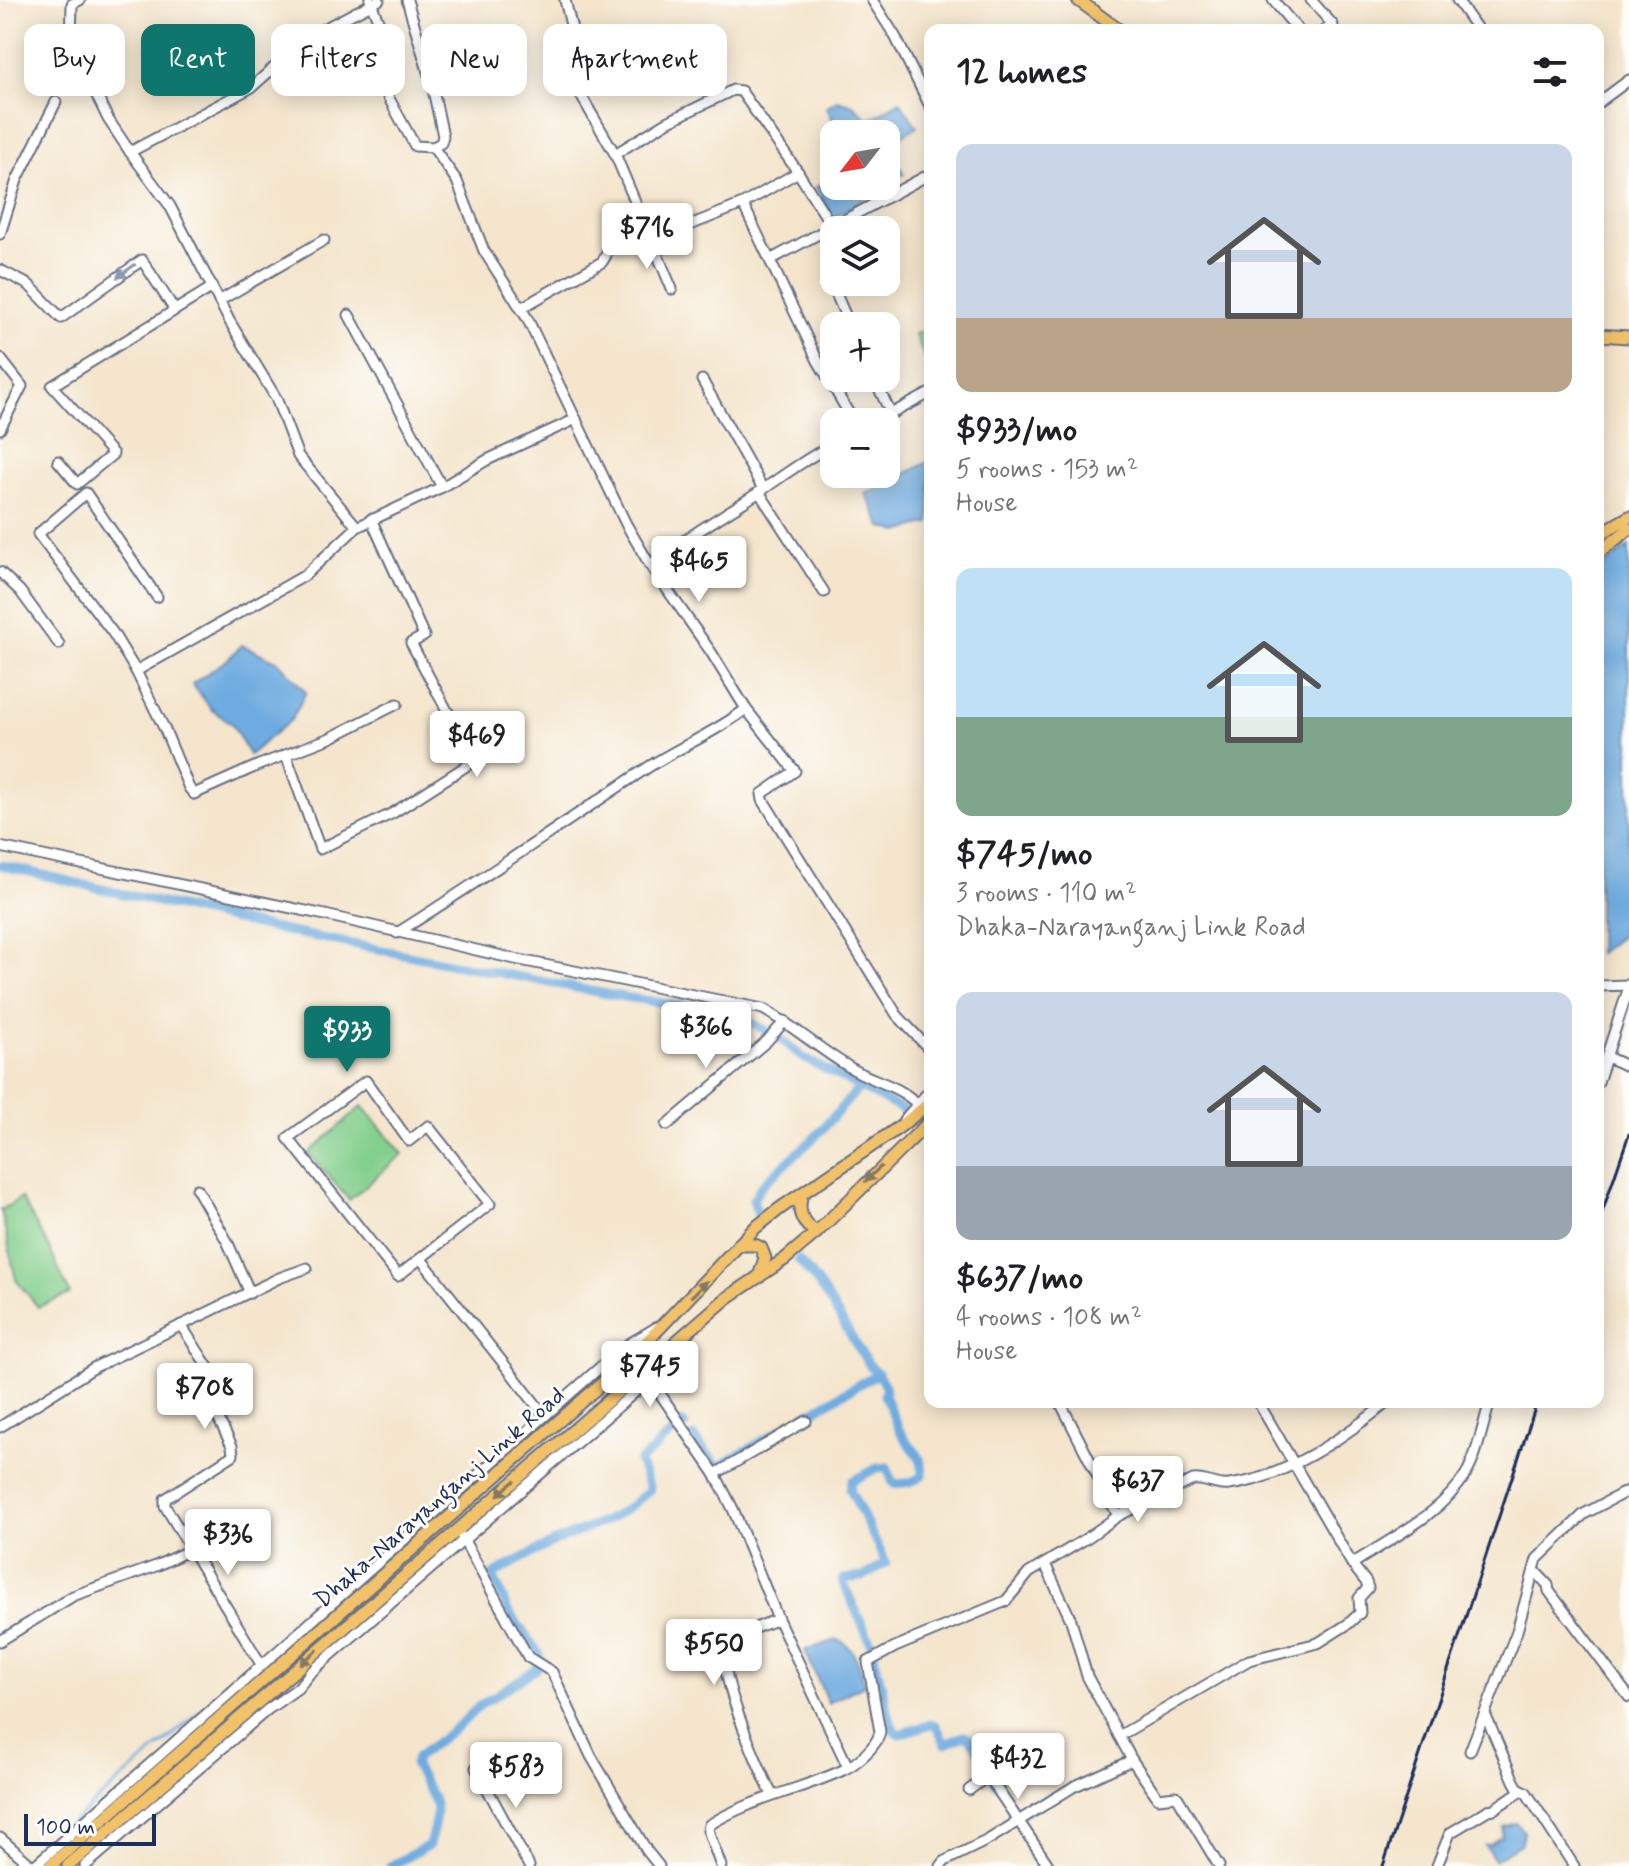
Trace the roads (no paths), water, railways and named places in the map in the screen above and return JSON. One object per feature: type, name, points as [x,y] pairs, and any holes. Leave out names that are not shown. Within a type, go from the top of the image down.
[{"type":"main road","points":[[1078,0],[1111,24]]},
{"type":"main road","points":[[1604,335],[1629,337]]},
{"type":"main road","points":[[1604,532],[1629,517]]},
{"type":"main road","points":[[1604,548],[1629,529]]},
{"type":"main road","name":"Dhaka-Narayanganj Link Road","points":[[50,1866],[80,1848],[631,1358],[737,1245],[782,1207],[924,1108]]},
{"type":"main road","name":"Dhaka-Narayanganj Link Road","points":[[112,1820],[461,1534],[727,1298],[759,1278],[817,1232],[924,1126]]},
{"type":"main road","points":[[802,1194],[799,1203],[801,1216],[817,1232]]},
{"type":"main road","points":[[737,1245],[761,1248],[765,1258],[759,1278]]},
{"type":"main road","name":"Dhaka-Narayanganj Link Road","points":[[68,1866],[80,1848]]},
{"type":"street","points":[[80,0],[72,4],[71,43],[108,119],[170,206],[211,288],[276,398],[298,456],[357,527]]},
{"type":"street","points":[[130,152],[252,87],[308,37],[373,1],[386,41],[371,53],[386,93],[415,146],[433,147],[441,143],[443,136],[432,85],[407,0]]},
{"type":"street","points":[[565,0],[574,38],[558,56],[615,154],[672,289]]},
{"type":"street","points":[[872,0],[895,36],[924,94]]},
{"type":"street","points":[[1273,0],[1293,24]]},
{"type":"street","points":[[1457,0],[1474,24]]},
{"type":"street","points":[[1317,2],[1332,24]]},
{"type":"street","points":[[1604,99],[1629,80]]},
{"type":"street","points":[[615,154],[667,122],[733,90],[746,95],[826,216]]},
{"type":"street","points":[[0,234],[17,180],[56,102]]},
{"type":"street","points":[[433,147],[457,181],[484,251],[521,308],[567,396],[626,524],[746,709],[795,771],[766,789],[762,794],[763,800],[897,1015],[924,1044]]},
{"type":"street","points":[[652,240],[743,204],[798,172]]},
{"type":"street","points":[[855,216],[924,177]]},
{"type":"street","points":[[743,204],[818,361],[846,408]]},
{"type":"street","points":[[521,308],[602,262],[614,240],[648,229]]},
{"type":"street","points":[[770,260],[820,235]]},
{"type":"street","points":[[219,301],[324,240]]},
{"type":"street","points":[[0,270],[29,285],[61,318],[142,260],[174,309]]},
{"type":"street","points":[[58,461],[77,484],[113,454],[52,386],[211,288]]},
{"type":"street","points":[[349,315],[442,487]]},
{"type":"street","points":[[0,358],[22,386],[0,429]]},
{"type":"street","points":[[702,380],[761,491],[824,592]]},
{"type":"street","points":[[900,409],[924,396]]},
{"type":"street","points":[[136,671],[304,576],[357,527],[442,487],[487,460],[576,419]]},
{"type":"street","points":[[650,565],[693,532],[820,451]]},
{"type":"street","points":[[157,597],[86,493],[38,534],[113,633],[136,671],[194,794],[330,738],[397,704]]},
{"type":"street","points":[[286,755],[320,849],[393,813],[474,761],[411,643],[424,636],[371,519]]},
{"type":"street","points":[[0,572],[20,591],[59,644]]},
{"type":"street","points":[[397,933],[486,878],[650,766],[727,725],[746,709]]},
{"type":"street","points":[[0,847],[763,1009],[852,1069],[908,1095],[916,1103]]},
{"type":"street","points":[[1604,986],[1629,986],[1604,1065]]},
{"type":"street","points":[[667,1125],[767,1041],[784,1022]]},
{"type":"street","points":[[1607,1057],[1629,1067]]},
{"type":"street","points":[[366,1081],[409,1141],[428,1126],[490,1204],[421,1259],[398,1276],[288,1138],[366,1081]]},
{"type":"street","points":[[898,1128],[924,1096]]},
{"type":"street","points":[[907,1142],[924,1135]]},
{"type":"street","points":[[197,1189],[227,1241],[250,1293]]},
{"type":"street","points":[[421,1259],[545,1416]]},
{"type":"street","points":[[0,1427],[95,1367],[307,1268]]},
{"type":"street","points":[[85,1866],[112,1820],[262,1666],[622,1348],[667,1321]]},
{"type":"street","points":[[181,1325],[215,1378],[209,1400],[232,1446],[233,1455],[165,1499],[165,1506],[262,1666]]},
{"type":"street","points":[[659,1866],[591,1756],[552,1672],[545,1665],[532,1661],[461,1534],[650,1379],[681,1338]]},
{"type":"street","points":[[650,1379],[715,1474],[750,1546],[778,1619],[848,1767]]},
{"type":"street","points":[[1063,1408],[1118,1516]]},
{"type":"street","points":[[1119,1736],[1249,1660],[1318,1643],[1360,1613],[1359,1598],[1368,1588],[1366,1582],[1352,1564],[1261,1408]]},
{"type":"street","points":[[721,1866],[709,1825],[730,1811],[848,1767],[879,1738],[868,1662],[1006,1601],[1025,1576],[1118,1516],[1193,1480],[1233,1485],[1292,1464],[1353,1431],[1381,1408]]},
{"type":"street","points":[[1352,1564],[1420,1520],[1447,1497],[1468,1473],[1488,1408]]},
{"type":"street","points":[[715,1474],[806,1421]]},
{"type":"street","points":[[1470,1751],[1517,1631],[1537,1559],[1584,1514],[1629,1490]]},
{"type":"street","points":[[0,1641],[73,1596],[156,1566],[192,1549]]},
{"type":"street","points":[[1045,1564],[1071,1620],[1087,1676],[1132,1760],[1158,1798],[1178,1798],[1219,1866]]},
{"type":"street","points":[[1534,1570],[1629,1697]]},
{"type":"street","points":[[772,1795],[746,1739],[732,1693],[723,1647],[727,1639],[778,1619]]},
{"type":"street","points":[[1485,1714],[1514,1781],[1526,1792],[1574,1866]]},
{"type":"street","points":[[941,1866],[1073,1787],[1132,1760]]},
{"type":"street","points":[[476,1768],[529,1866]]},
{"type":"street","points":[[969,1790],[988,1778],[1049,1866]]},
{"type":"street","points":[[1437,1866],[1450,1833],[1522,1790]]},
{"type":"street","points":[[0,1838],[33,1866],[112,1820]]},
{"type":"water","points":[[837,100],[853,105],[869,120],[833,120],[826,107]]},
{"type":"water","points":[[900,101],[917,127],[900,137],[900,120],[869,120]]},
{"type":"water","points":[[823,200],[862,200],[836,216],[832,216]]},
{"type":"water","points":[[924,464],[924,525],[899,532],[882,527],[866,494],[878,488],[900,488],[900,476]]},
{"type":"water","points":[[1629,546],[1629,926],[1604,949],[1604,566]]},
{"type":"water","points":[[242,645],[279,662],[306,692],[292,719],[249,755],[232,724],[212,710],[192,684],[228,659]]},
{"type":"water","points":[[837,1640],[852,1652],[864,1685],[828,1703],[805,1650]]},
{"type":"water","points":[[1516,1823],[1524,1831],[1522,1843],[1495,1860],[1485,1846],[1502,1836],[1503,1827]]},
{"type":"waterway","points":[[0,865],[260,926],[607,994],[737,1015],[780,1038],[802,1057],[905,1111]]},
{"type":"waterway","points":[[759,1217],[753,1200],[761,1186],[815,1137],[860,1087]]},
{"type":"waterway","points":[[798,1260],[818,1284],[882,1381],[886,1388],[884,1395],[898,1426],[918,1455],[922,1467],[923,1475],[901,1483],[893,1483],[887,1467],[877,1468],[852,1481],[850,1489],[886,1563],[863,1577],[844,1579],[843,1583],[871,1643],[891,1723],[900,1734],[936,1725],[945,1744],[964,1736],[968,1738],[978,1749],[997,1785]]},
{"type":"waterway","points":[[694,1437],[718,1467],[878,1373]]},
{"type":"waterway","points":[[390,1866],[429,1845],[436,1819],[435,1802],[414,1764],[417,1757],[479,1706],[536,1669],[540,1655],[508,1611],[493,1575],[632,1505],[650,1489],[639,1462],[683,1423],[685,1425]]},
{"type":"waterway","points":[[30,1859],[441,1502]]},
{"type":"waterway","points":[[1013,1812],[1017,1816],[1050,1796]]},
{"type":"railway","points":[[1604,1207],[1629,1134]]},
{"type":"railway","points":[[1383,1866],[1535,1408]]}]
